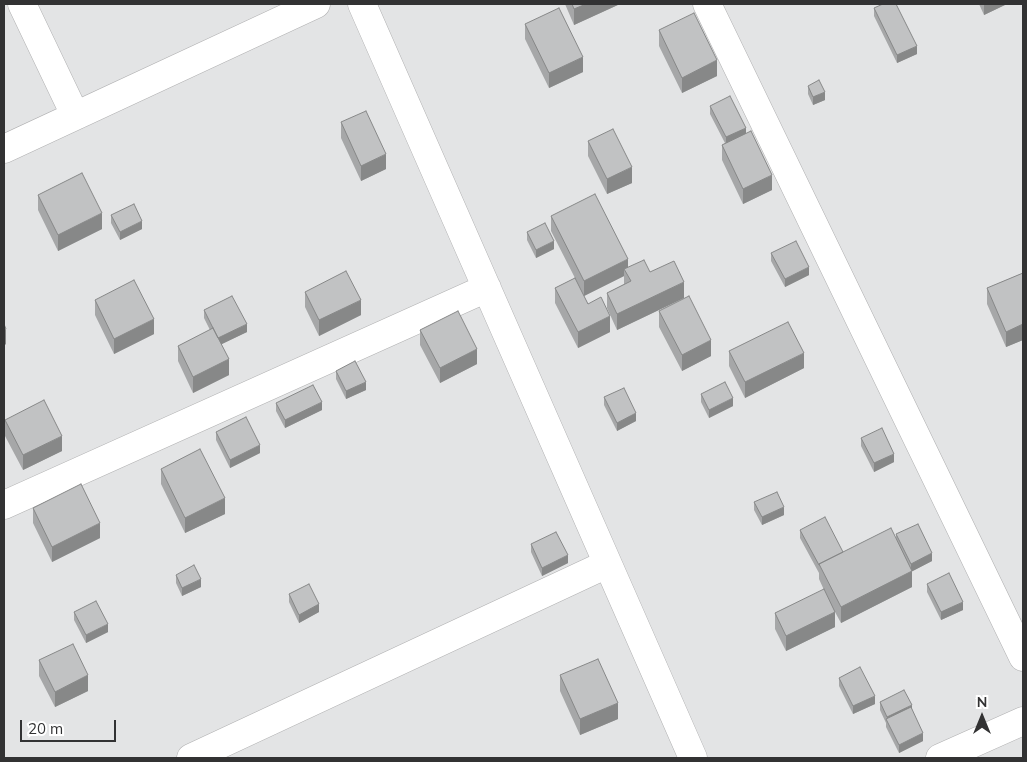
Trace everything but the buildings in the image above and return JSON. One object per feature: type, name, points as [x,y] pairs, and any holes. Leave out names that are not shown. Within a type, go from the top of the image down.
[{"type":"street","points":[[22,4],[75,116]]},
{"type":"street","points":[[4,149],[316,4]]},
{"type":"street","points":[[362,4],[693,758]]},
{"type":"street","points":[[707,4],[1023,657]]},
{"type":"street","points":[[4,505],[487,288]]},
{"type":"street","points":[[191,758],[607,564]]},
{"type":"street","points":[[940,758],[1023,720]]}]
